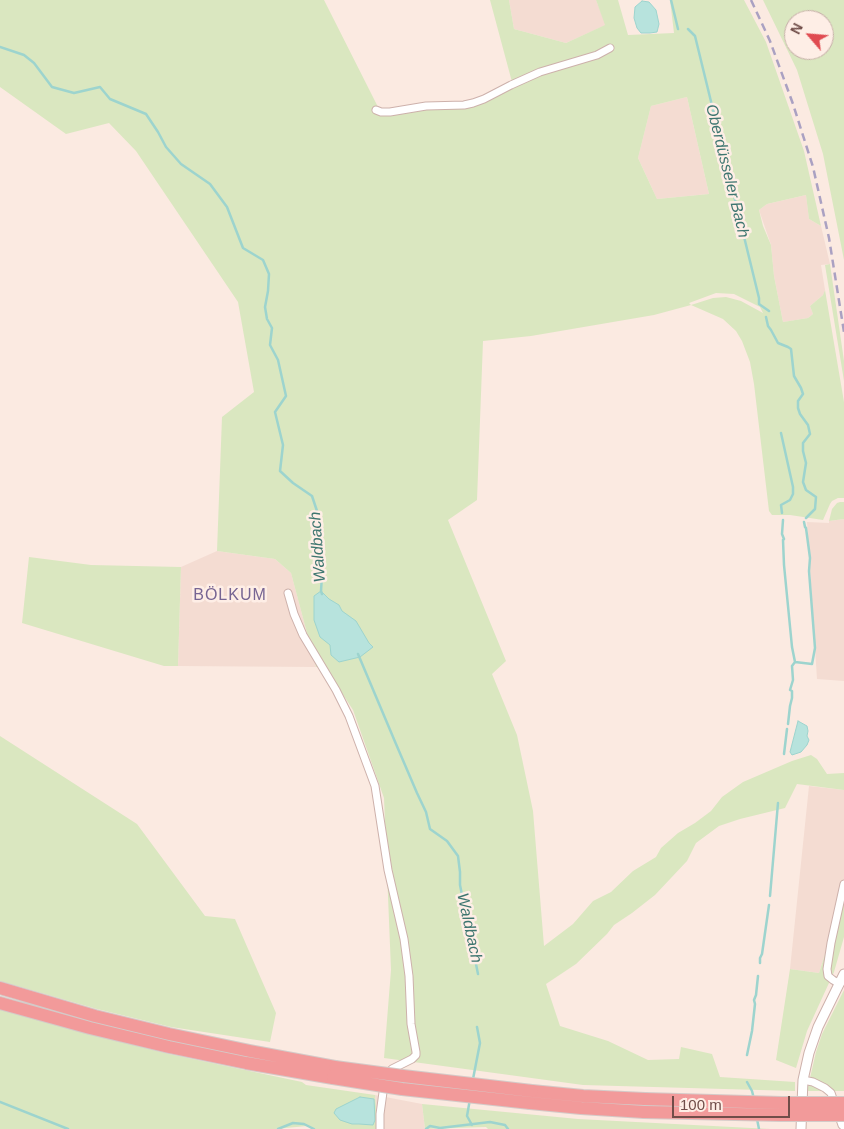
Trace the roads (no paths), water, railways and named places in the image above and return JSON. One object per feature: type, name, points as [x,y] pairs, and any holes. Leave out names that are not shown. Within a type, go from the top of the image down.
[{"type":"highway","points":[[0,988],[95,1016],[402,1089],[531,1097],[584,1096],[645,1105],[771,1115],[844,1115]]},
{"type":"highway","points":[[0,1003],[169,1047],[246,1064],[334,1073]]},
{"type":"highway","points":[[645,1105],[844,1102]]},
{"type":"street","points":[[376,110],[390,112],[426,106],[472,103],[540,72],[597,55],[610,48]]},
{"type":"street","points":[[288,593],[303,635],[336,690],[349,716],[372,777],[377,797],[388,870],[404,939],[409,976],[411,1024],[416,1055],[392,1070],[386,1079],[381,1102],[380,1129]]},
{"type":"street","points":[[840,984],[828,976],[827,969],[844,884]]},
{"type":"street","points":[[801,1129],[804,1080],[808,1054],[818,1027],[844,974]]},
{"type":"street","points":[[804,1080],[813,1082],[831,1093],[844,1127]]},
{"type":"water","points":[[642,1],[649,2],[656,10],[659,24],[657,32],[641,33],[637,28],[634,18],[635,7]]},
{"type":"water","points":[[321,591],[339,605],[342,611],[356,621],[373,647],[360,657],[339,662],[331,655],[330,645],[320,637],[314,620],[314,596]]},
{"type":"water","points":[[798,721],[807,726],[809,740],[801,752],[792,755],[790,752]]},
{"type":"water","points":[[360,1097],[374,1099],[375,1120],[373,1125],[352,1124],[340,1120],[334,1113],[336,1109]]},
{"type":"waterway","name":"Oberdüsseler Bach","points":[[671,0],[678,29]]},
{"type":"waterway","name":"Oberdüsseler Bach","points":[[688,29],[695,36],[759,304],[769,311]]},
{"type":"waterway","name":"Waldbach","points":[[0,47],[24,55],[34,63],[52,87],[74,93],[100,87],[110,99],[146,114],[166,147],[181,164],[210,184],[227,207],[243,248],[263,260],[269,274],[265,307],[267,319],[272,328],[270,345],[278,360],[286,396],[275,412],[283,445],[280,471],[312,496],[317,511],[316,532],[320,552],[322,594]]},
{"type":"waterway","name":"Oberdüsseler Bach","points":[[766,317],[768,326],[778,343],[791,349],[794,376],[803,394],[798,401],[798,408],[808,425],[810,434],[803,443],[806,463],[803,482],[806,490],[816,497],[815,509],[806,518]]},
{"type":"waterway","points":[[781,433],[793,487],[793,494],[790,500],[781,505],[782,513]]},
{"type":"waterway","points":[[783,520],[784,565],[795,662]]},
{"type":"waterway","name":"Oberdüsseler Bach","points":[[795,662],[812,664],[815,648],[809,571],[810,558],[804,522]]},
{"type":"waterway","name":"Waldbach","points":[[358,654],[426,812],[430,829],[447,841],[458,856],[460,885],[478,974]]},
{"type":"waterway","name":"Oberdüsseler Bach","points":[[788,724],[792,698],[792,691],[790,690],[793,680],[792,666],[795,662]]},
{"type":"waterway","name":"Oberdüsseler Bach","points":[[784,754],[787,729]]},
{"type":"waterway","name":"Oberdüsseler Bach","points":[[770,896],[778,803]]},
{"type":"waterway","name":"Oberdüsseler Bach","points":[[760,963],[769,905]]},
{"type":"waterway","name":"Oberdüsseler Bach","points":[[747,1055],[752,1031],[758,976]]},
{"type":"waterway","name":"Waldbach","points":[[473,1079],[480,1043],[477,1027]]},
{"type":"waterway","name":"Oberdüsseler Bach","points":[[747,1082],[754,1099]]},
{"type":"waterway","name":"Waldbach","points":[[470,1099],[467,1116],[472,1125]]},
{"type":"waterway","points":[[0,1102],[68,1129]]},
{"type":"waterway","name":"Oberdüsseler Bach","points":[[757,1119],[759,1129]]},
{"type":"waterway","name":"Waldbach","points":[[426,1129],[430,1126],[440,1128],[490,1122],[505,1125],[508,1129]]},
{"type":"waterway","points":[[278,1129],[293,1123],[304,1124],[314,1129]]},
{"type":"railway","points":[[751,0],[770,41],[813,167],[829,238],[844,332]]},
{"type":"district","name":"BÖLKUM","points":[[230,596]]}]
